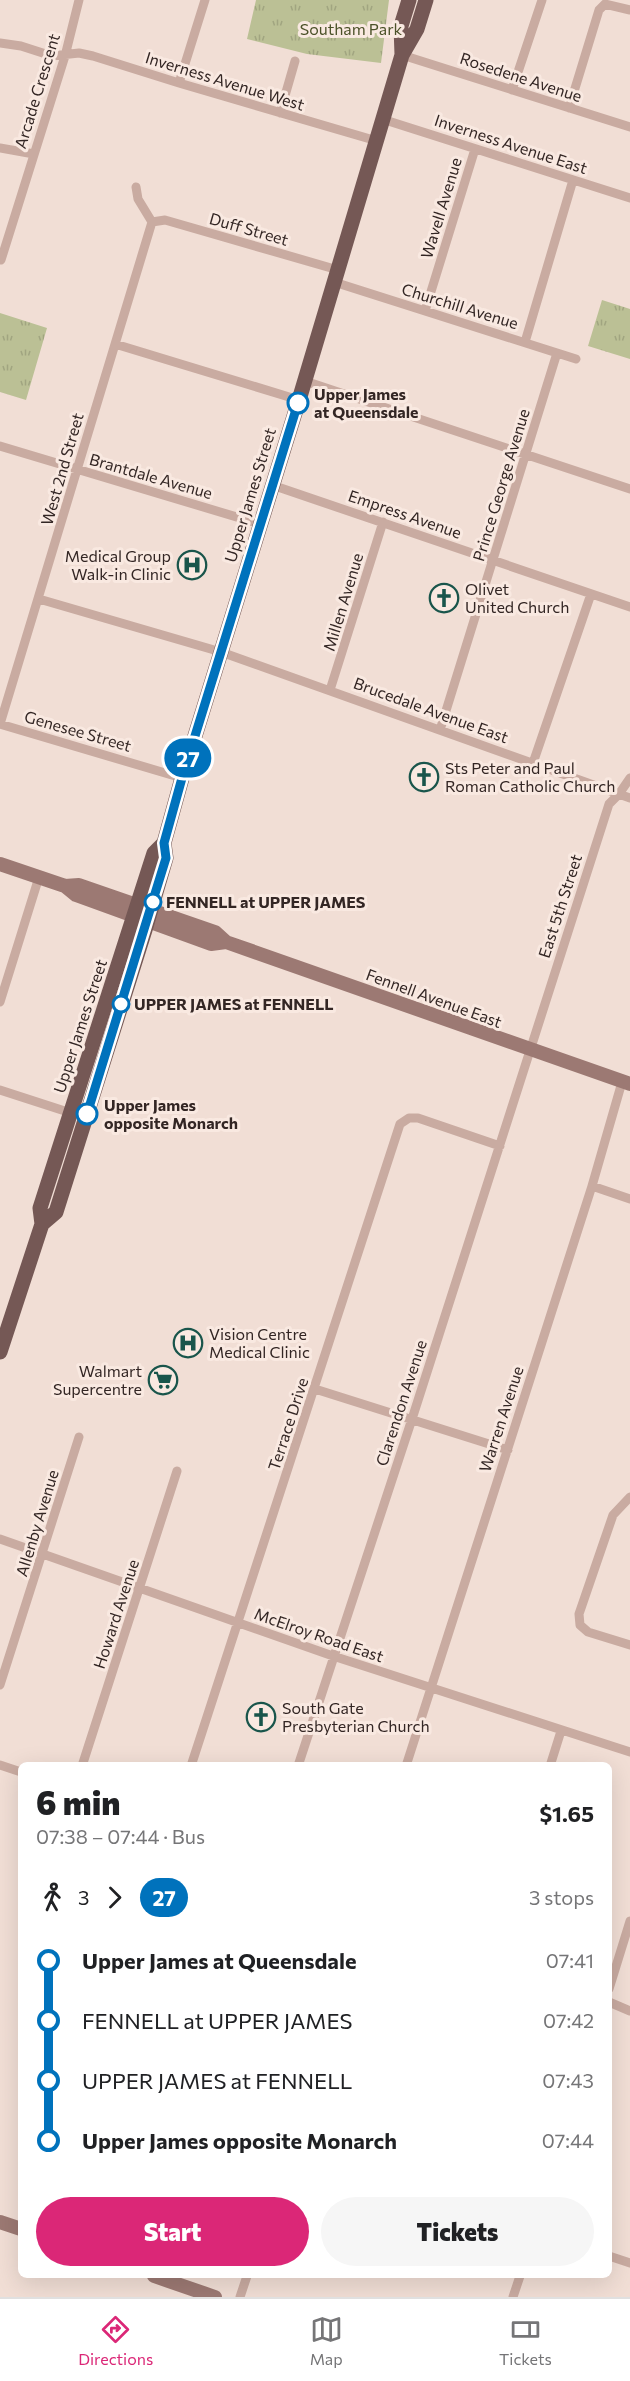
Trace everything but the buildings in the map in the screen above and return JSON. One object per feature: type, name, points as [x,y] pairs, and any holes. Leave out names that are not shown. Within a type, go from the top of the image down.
[{"type":"main road","points":[[402,55],[401,26],[409,0]]},
{"type":"main road","points":[[402,55],[417,29],[426,0]]},
{"type":"main road","name":"Upper James Street","points":[[0,1352],[6,1316],[42,1224],[56,1212],[143,913],[154,853],[164,843],[402,55]]},
{"type":"main road","name":"Fennell Avenue East","points":[[0,864],[65,886],[79,885],[211,944],[226,942],[626,1083]]},
{"type":"main road","name":"Upper James Street","points":[[42,1224],[40,1208],[71,1113],[143,913]]},
{"type":"main road","points":[[0,2222],[18,2228]]},
{"type":"main road","points":[[160,2278],[215,2297]]},
{"type":"street","name":"Arcade Crescent","points":[[1,260],[65,56],[79,0]]},
{"type":"street","points":[[179,84],[205,0]]},
{"type":"street","points":[[512,90],[542,0]]},
{"type":"street","points":[[568,108],[599,10],[605,4],[630,10]]},
{"type":"street","name":"Inverness Avenue West","points":[[0,43],[21,46],[52,56],[79,53],[93,56],[179,84],[377,141]]},
{"type":"street","name":"Rosedene Avenue","points":[[402,55],[630,127]]},
{"type":"street","points":[[280,113],[296,61]]},
{"type":"street","name":"Inverness Avenue East","points":[[382,119],[630,198]]},
{"type":"street","points":[[0,148],[34,154]]},
{"type":"street","name":"Wavell Avenue","points":[[425,311],[475,148]]},
{"type":"street","points":[[525,342],[573,180]]},
{"type":"street","points":[[136,187],[138,200],[146,216],[152,222]]},
{"type":"street","name":"Duff Street","points":[[152,222],[165,220],[336,276]]},
{"type":"street","name":"West 2nd Street","points":[[0,724],[152,222]]},
{"type":"street","name":"Churchill Avenue","points":[[336,276],[425,311],[576,359]]},
{"type":"street","points":[[115,344],[299,399]]},
{"type":"street","name":"Prince George Avenue","points":[[440,730],[557,353]]},
{"type":"street","points":[[305,381],[630,489]]},
{"type":"street","name":"Brantdale Avenue","points":[[0,446],[260,524]]},
{"type":"street","name":"Empress Avenue","points":[[272,485],[630,607]]},
{"type":"street","name":"Millen Avenue","points":[[330,690],[383,522]]},
{"type":"street","points":[[533,763],[591,594]]},
{"type":"street","name":"Brucedale Avenue East","points":[[39,599],[221,652],[630,798]]},
{"type":"street","name":"Genesee Street","points":[[0,724],[182,778]]},
{"type":"street","name":"East 5th Street","points":[[530,1050],[609,804],[630,778]]},
{"type":"street","points":[[0,1002],[39,878]]},
{"type":"street","name":"Clarendon Avenue","points":[[299,1762],[530,1050]]},
{"type":"street","name":"Warren Avenue","points":[[407,1762],[626,1083]]},
{"type":"street","points":[[0,1090],[71,1113]]},
{"type":"street","name":"Terrace Drive","points":[[191,1762],[400,1124],[409,1118],[418,1118],[500,1146]]},
{"type":"street","points":[[592,1186],[630,1199]]},
{"type":"street","points":[[315,1389],[508,1450]]},
{"type":"street","name":"Allenby Avenue","points":[[0,1685],[79,1437]]},
{"type":"street","name":"Howard Avenue","points":[[83,1762],[177,1471]]},
{"type":"street","points":[[628,1501],[612,1515],[579,1614],[580,1625],[588,1632],[630,1645]]},
{"type":"street","name":"McElroy Road East","points":[[0,1539],[333,1656],[630,1752]]},
{"type":"street","points":[[551,1762],[561,1731]]},
{"type":"street","points":[[0,1765],[18,1771]]},
{"type":"street","points":[[612,1979],[630,1921]]},
{"type":"street","points":[[612,2003],[630,2011]]},
{"type":"street","points":[[612,2257],[630,2263]]},
{"type":"street","points":[[240,2297],[246,2278]]},
{"type":"street","points":[[513,2297],[519,2278]]},
{"type":"green space","name":"Southam Park","points":[[256,0],[389,0],[381,63],[307,54],[247,39]]},
{"type":"green space","points":[[602,300],[630,309],[630,359],[588,346]]},
{"type":"green space","points":[[0,313],[47,328],[26,400],[0,392]]},
{"type":"bus line","name":"27","points":[[87,1114],[146,930],[166,858],[164,843],[182,778],[298,403]]},
{"type":"place","name":"Upper James at Queensdale","points":[[298,403]]},
{"type":"place","name":"Medical Group Walk-in Clinic","points":[[192,565]]},
{"type":"place","name":"Olivet United Church","points":[[444,598]]},
{"type":"place","name":"Sts Peter and Paul Roman Catholic Church","points":[[424,777]]},
{"type":"place","name":"FENNELL at UPPER JAMES","points":[[153,902]]},
{"type":"place","name":"UPPER JAMES at FENNELL","points":[[121,1004]]},
{"type":"place","name":"Upper James opposite Monarch","points":[[87,1114]]},
{"type":"place","name":"Vision Centre Medical Clinic","points":[[188,1343]]},
{"type":"place","name":"Walmart Supercentre","points":[[163,1380]]},
{"type":"place","name":"South Gate Presbyterian Church","points":[[261,1717]]}]
